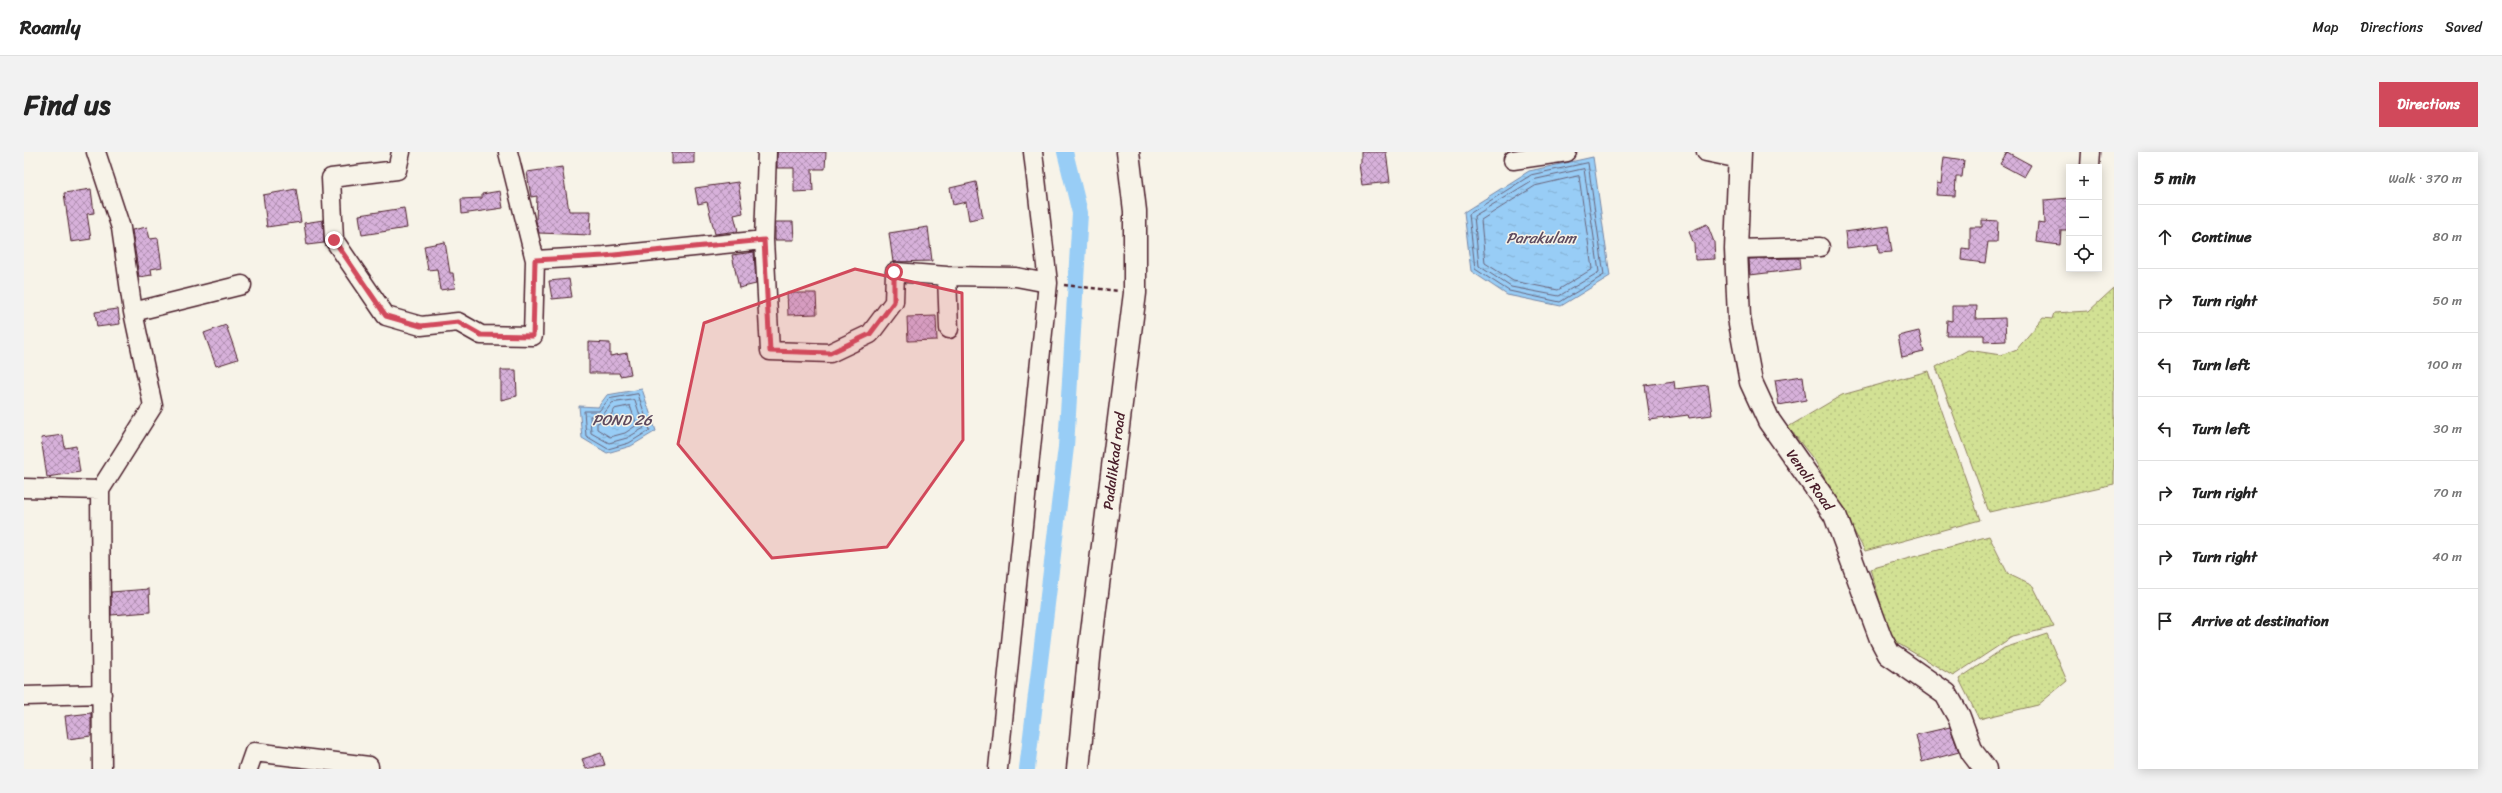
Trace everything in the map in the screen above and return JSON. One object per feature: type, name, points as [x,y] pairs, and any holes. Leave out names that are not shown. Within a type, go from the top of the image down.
[{"type":"street","points":[[96,152],[120,228],[133,312],[153,406],[100,490],[102,769]]},
{"type":"street","points":[[401,152],[397,170],[331,178],[334,240],[386,316],[421,326],[458,322],[481,335],[533,336],[535,260],[508,152]]},
{"type":"street","points":[[767,152],[764,240],[770,351],[830,353],[870,334],[894,302],[894,272],[947,276],[1016,277],[1048,283]]},
{"type":"street","points":[[998,769],[1048,283],[1033,152]]},
{"type":"street","name":"Padalikkad road","points":[[1078,769],[1090,648],[1135,293],[1136,211],[1128,152]]},
{"type":"street","points":[[1513,160],[1567,152]]},
{"type":"street","points":[[1706,152],[1740,155]]},
{"type":"street","points":[[2090,164],[2091,152]]},
{"type":"street","name":"Venoli Road","points":[[1740,155],[1736,249],[1739,318],[1751,382],[1769,421],[1835,516],[1881,639],[1889,654],[1946,694],[1959,717],[1972,752],[1985,769]]},
{"type":"street","points":[[535,260],[604,256],[764,240]]},
{"type":"street","points":[[1736,249],[1820,247]]},
{"type":"street","points":[[947,276],[949,329]]},
{"type":"street","points":[[133,312],[242,285]]},
{"type":"street","points":[[24,488],[100,490]]},
{"type":"street","points":[[24,696],[102,694]]},
{"type":"street","points":[[248,769],[254,752],[369,766],[369,769]]},
{"type":"path","points":[[1048,283],[1135,293]]},
{"type":"highlighted area","points":[[855,269],[962,293],[963,440],[887,547],[772,558],[678,444],[704,323]]},
{"type":"green space","points":[[2114,288],[2114,484],[1989,512],[1936,367],[1968,350],[2001,355],[2017,349],[2043,318],[2052,319],[2054,313],[2089,311]]},
{"type":"green space","points":[[1928,371],[1980,520],[1865,551],[1815,461],[1788,427],[1842,395]]},
{"type":"green space","points":[[1989,536],[2008,574],[2033,586],[2054,627],[2012,637],[1953,676],[1892,640],[1870,569]]},
{"type":"green space","points":[[2047,634],[2067,681],[2038,705],[1979,719],[1959,679],[2004,648]]},
{"type":"water","name":"Parakulam","points":[[1593,157],[1610,276],[1561,306],[1507,295],[1471,271],[1464,212],[1529,171]]},
{"type":"water","name":"POND 26","points":[[642,389],[656,431],[631,446],[607,453],[582,438],[579,406],[598,407],[607,395]]},
{"type":"building","points":[[672,152],[694,152],[694,163],[672,164]]},
{"type":"building","points":[[777,152],[826,152],[825,169],[812,169],[813,191],[794,192],[794,168],[777,168]]},
{"type":"building","points":[[1361,152],[1386,152],[1390,182],[1362,185],[1359,164],[1361,163]]},
{"type":"building","points":[[2007,152],[2031,165],[2024,177],[2000,164]]},
{"type":"building","points":[[1944,157],[1964,160],[1962,177],[1956,177],[1955,196],[1936,195],[1937,183],[1941,184]]},
{"type":"building","points":[[562,167],[569,211],[591,211],[590,235],[539,233],[536,221],[537,196],[531,197],[527,172]]},
{"type":"building","points":[[738,182],[743,213],[734,215],[738,231],[715,234],[707,202],[698,204],[695,188]]},
{"type":"building","points":[[976,182],[983,217],[969,220],[966,202],[953,205],[950,188]]},
{"type":"building","points":[[91,189],[94,213],[87,214],[91,239],[71,242],[64,193]]},
{"type":"building","points":[[296,189],[301,222],[267,227],[263,195]]},
{"type":"building","points":[[500,191],[503,208],[462,214],[461,199],[482,198],[482,194]]},
{"type":"building","points":[[2066,198],[2066,230],[2061,230],[2060,245],[2036,242],[2038,223],[2045,224],[2044,200]]},
{"type":"building","points":[[404,208],[407,228],[362,235],[359,215]]},
{"type":"building","points":[[323,220],[324,243],[307,245],[304,223]]},
{"type":"building","points":[[1982,220],[1998,221],[1997,242],[1988,242],[1985,263],[1961,260],[1962,248],[1970,249],[1970,227],[1982,227]]},
{"type":"building","points":[[775,222],[793,222],[794,240],[775,240]]},
{"type":"building","points":[[1707,224],[1714,242],[1715,259],[1695,260],[1694,244],[1689,232]]},
{"type":"building","points":[[1888,226],[1892,252],[1879,253],[1878,244],[1847,248],[1845,232]]},
{"type":"building","points":[[147,227],[150,239],[158,238],[162,267],[151,269],[152,275],[139,277],[132,230]]},
{"type":"building","points":[[928,227],[932,261],[893,262],[889,233]]},
{"type":"building","points":[[445,242],[450,273],[453,273],[455,288],[440,290],[437,269],[428,270],[424,246]]},
{"type":"building","points":[[754,252],[756,284],[739,288],[732,255]]},
{"type":"building","points":[[1799,258],[1800,269],[1750,275],[1749,259]]},
{"type":"building","points":[[569,279],[572,297],[552,299],[549,281]]},
{"type":"building","points":[[787,293],[816,293],[817,314],[788,315]]},
{"type":"building","points":[[1952,306],[1977,306],[1976,319],[2005,318],[2006,341],[1984,342],[1984,335],[1946,335],[1947,320],[1952,321]]},
{"type":"building","points":[[118,309],[120,324],[97,327],[95,312]]},
{"type":"building","points":[[936,316],[937,340],[908,341],[907,317]]},
{"type":"building","points":[[226,325],[238,359],[216,366],[204,333]]},
{"type":"building","points":[[1919,331],[1924,352],[1902,357],[1898,336]]},
{"type":"building","points":[[589,342],[610,343],[610,356],[627,353],[631,374],[620,376],[619,373],[589,373]]},
{"type":"building","points":[[501,370],[516,370],[517,396],[501,400]]},
{"type":"building","points":[[1803,376],[1806,400],[1779,405],[1775,380]]},
{"type":"building","points":[[1674,381],[1675,389],[1708,385],[1712,415],[1689,418],[1688,415],[1650,420],[1645,385]]},
{"type":"building","points":[[63,435],[65,448],[76,446],[80,472],[47,477],[41,438]]},
{"type":"building","points":[[149,589],[150,612],[111,615],[111,592]]},
{"type":"building","points":[[91,713],[91,736],[68,739],[65,716]]},
{"type":"building","points":[[1950,727],[1959,752],[1922,762],[1916,735]]},
{"type":"building","points":[[601,753],[605,765],[586,769],[582,759]]},
{"type":"waterway","points":[[1027,769],[1066,447],[1080,213],[1065,152]]},
{"type":"route","points":[[334,240],[386,316],[421,326],[458,322],[481,335],[533,336],[535,260],[604,256],[764,240],[770,351],[830,353],[870,334],[894,302],[894,272]]}]
